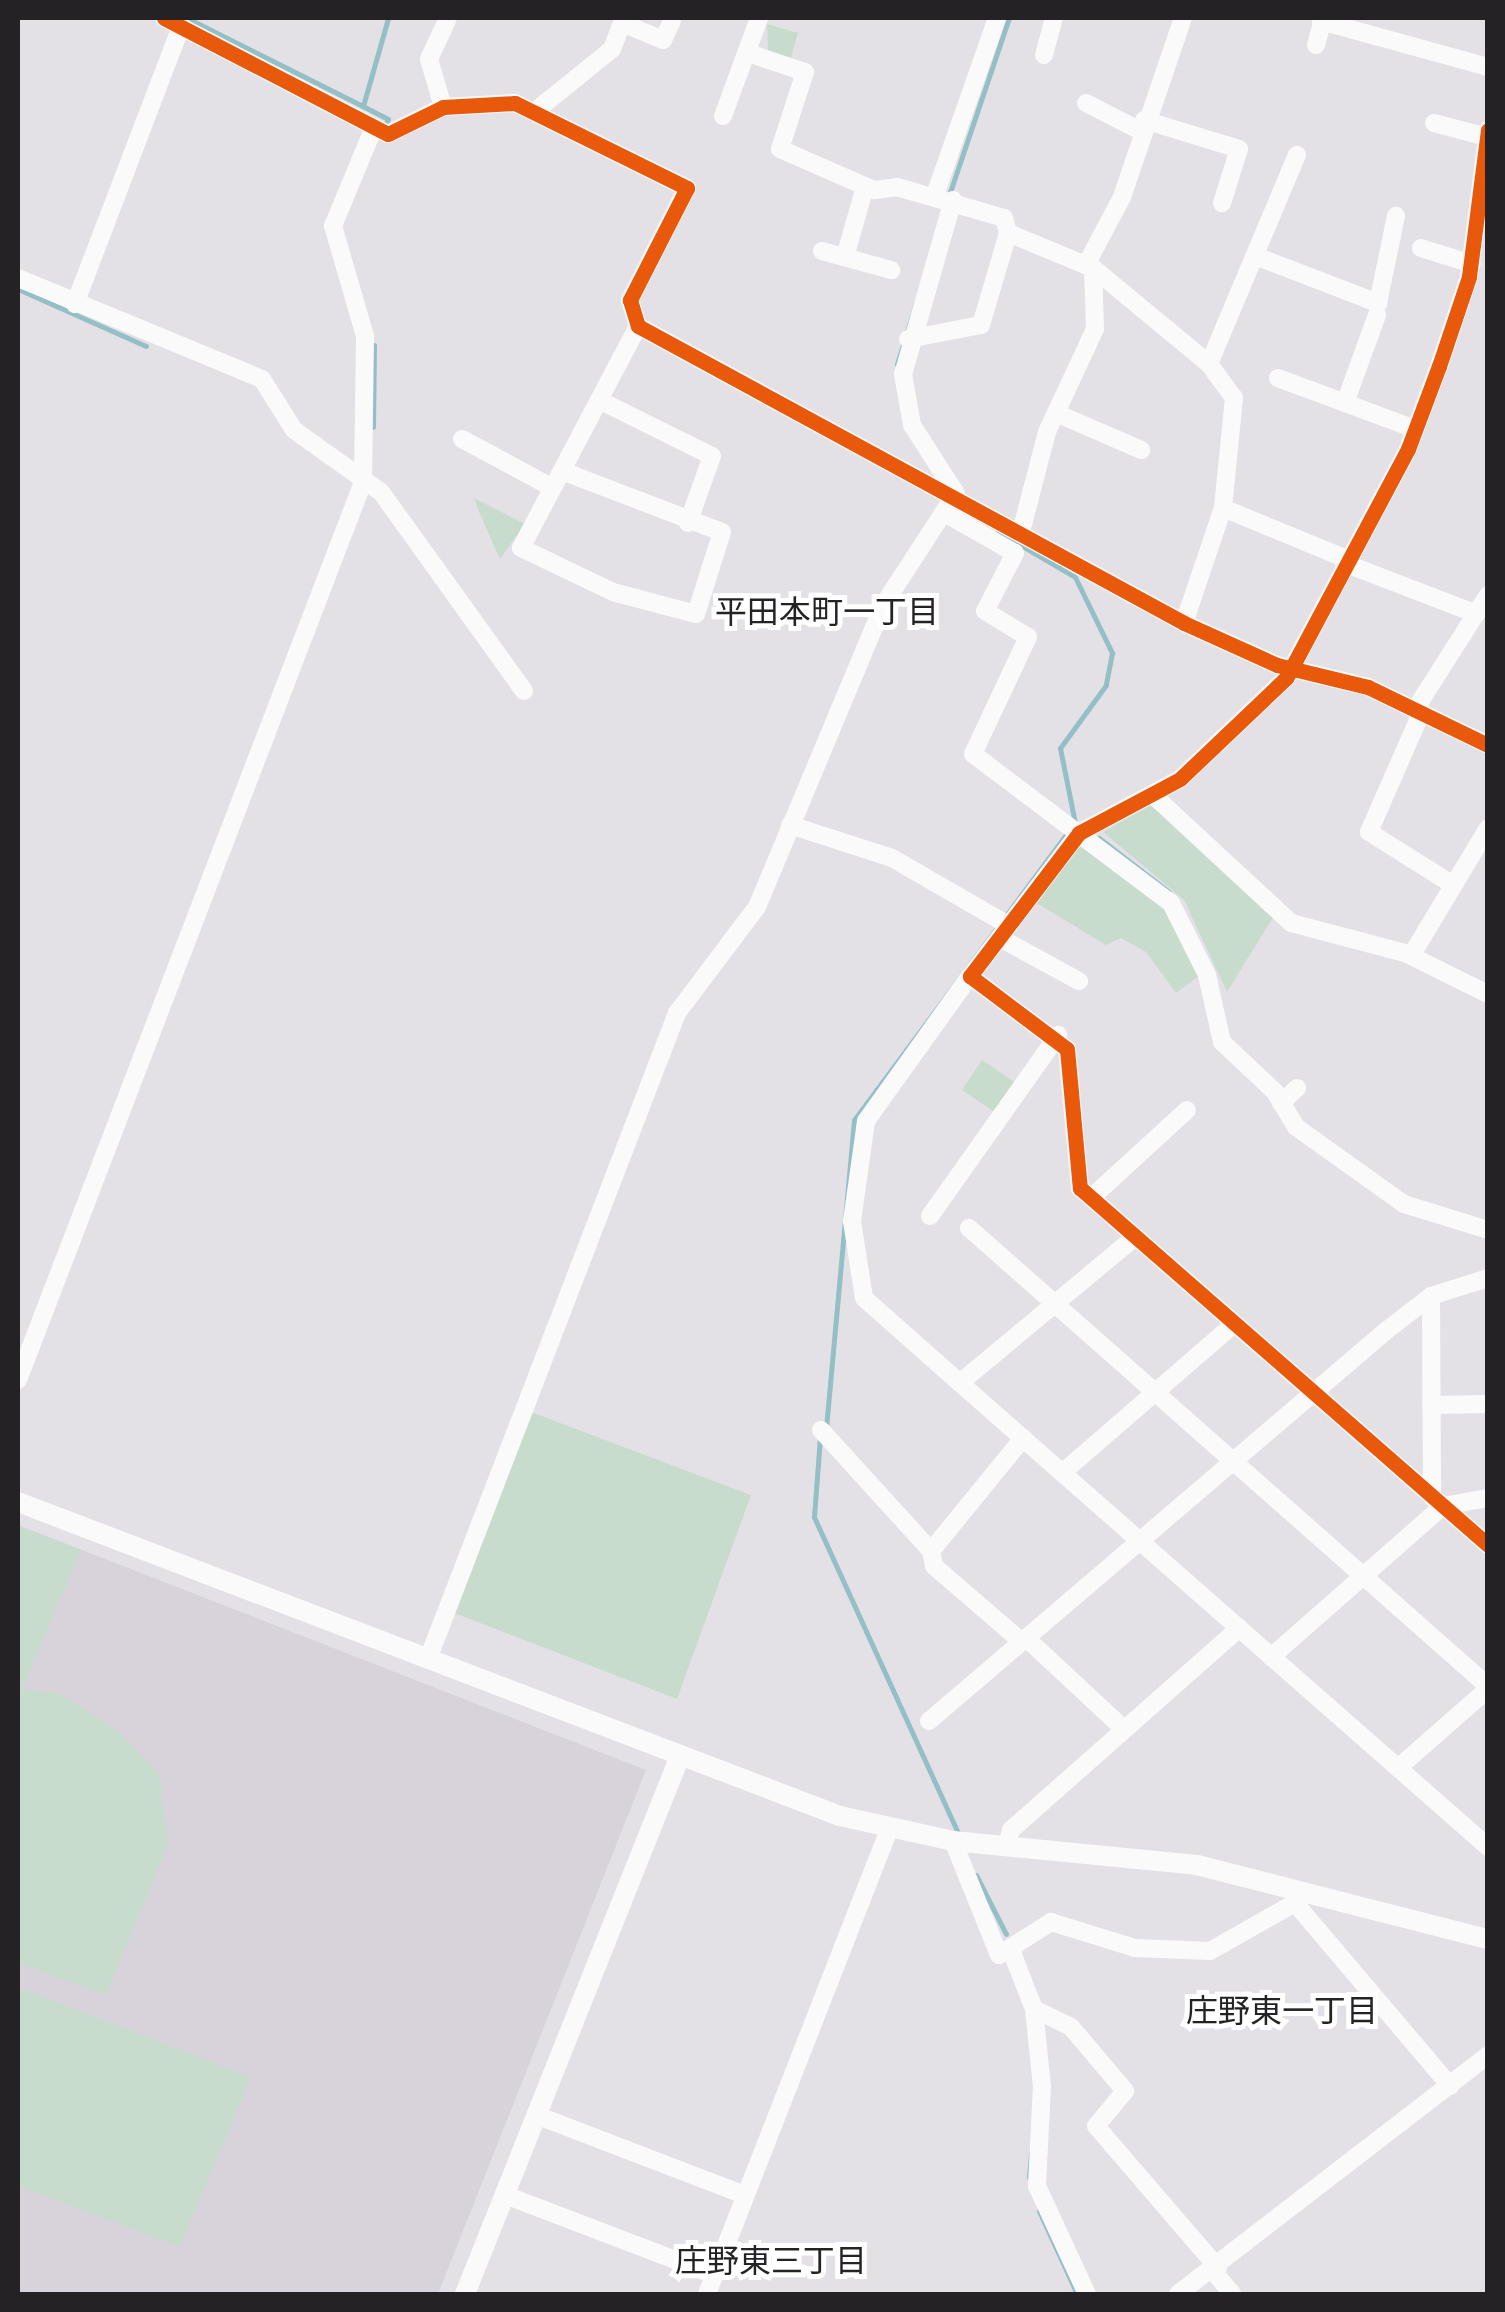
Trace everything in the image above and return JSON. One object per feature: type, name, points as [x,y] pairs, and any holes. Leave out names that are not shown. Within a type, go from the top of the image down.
[{"type":"street","points":[[443,107],[429,59],[448,18]]},
{"type":"street","points":[[724,116],[759,18]]},
{"type":"street","points":[[956,492],[912,425],[908,339],[934,285],[944,197],[997,18]]},
{"type":"street","points":[[1044,54],[1054,18]]},
{"type":"street","points":[[1021,532],[1056,414],[1095,328],[1090,264],[1122,197],[1143,126],[1183,18]]},
{"type":"street","points":[[1316,45],[1322,19],[1488,67]]},
{"type":"street","points":[[539,108],[597,64],[623,20],[663,40],[672,21]]},
{"type":"street","points":[[75,304],[172,22],[382,130]]},
{"type":"street","points":[[748,53],[805,72],[780,149],[865,186],[944,197],[1004,218],[1008,234],[981,325],[908,339]]},
{"type":"street","points":[[1086,104],[1143,126],[1239,149],[1222,203]]},
{"type":"street","points":[[18,1380],[363,482],[365,336],[333,226],[382,130],[443,107],[539,108],[687,188],[630,300],[638,326],[562,470],[553,488],[521,548],[613,592],[696,614],[722,532],[562,470]]},
{"type":"street","points":[[1434,123],[1487,133],[1472,264],[1415,429],[1291,666],[1201,762],[1153,795],[1077,826],[866,1121],[852,1221],[864,1298],[1488,1847]]},
{"type":"street","points":[[1208,364],[1258,257],[1297,155]]},
{"type":"street","points":[[845,257],[865,186]]},
{"type":"street","points":[[1258,257],[1378,303],[1396,216]]},
{"type":"street","points":[[1008,234],[1090,264],[1208,364],[1234,398],[1223,508],[1184,624]]},
{"type":"street","points":[[1421,248],[1472,264]]},
{"type":"street","points":[[822,251],[891,270]]},
{"type":"street","points":[[18,278],[254,374],[294,430],[381,492],[524,692]]},
{"type":"street","points":[[1345,403],[1377,314]]},
{"type":"street","points":[[638,326],[956,492],[1184,624],[1419,710],[1488,745]]},
{"type":"street","points":[[1278,378],[1415,429]]},
{"type":"street","points":[[599,400],[712,456],[688,522]]},
{"type":"street","points":[[1056,414],[1141,450]]},
{"type":"street","points":[[462,440],[553,488]]},
{"type":"street","points":[[428,1659],[669,1032],[757,907],[884,604],[946,514],[956,492]]},
{"type":"street","points":[[1223,508],[1477,614]]},
{"type":"street","points":[[946,514],[1015,553],[985,611],[1028,637],[973,754],[1077,826],[1171,903],[1208,974],[1222,1042],[1281,1103],[1296,1128],[1404,1204],[1488,1230]]},
{"type":"street","points":[[1450,883],[1369,832],[1419,710],[1488,595]]},
{"type":"street","points":[[1153,795],[1291,922],[1411,956],[1488,994]]},
{"type":"street","points":[[790,825],[892,858],[1002,926],[1079,981]]},
{"type":"street","points":[[1411,956],[1450,883],[1488,828]]},
{"type":"street","points":[[970,976],[1058,1036],[1067,1049],[1080,1188],[1488,1545]]},
{"type":"street","points":[[930,1216],[1058,1036]]},
{"type":"street","points":[[1281,1103],[1297,1088]]},
{"type":"street","points":[[1091,1198],[1187,1110]]},
{"type":"street","points":[[969,1228],[1488,1688],[1398,1768]]},
{"type":"street","points":[[960,1383],[1135,1237]]},
{"type":"street","points":[[930,1722],[1311,1391],[1431,1296],[1488,1278]]},
{"type":"street","points":[[1431,1296],[1431,1405],[1437,1501]]},
{"type":"street","points":[[1062,1473],[1233,1325]]},
{"type":"street","points":[[1431,1405],[1488,1404]]},
{"type":"street","points":[[827,1433],[852,1474],[931,1551],[934,1566],[1123,1728]]},
{"type":"street","points":[[931,1551],[1023,1438]]},
{"type":"street","points":[[1271,1657],[1363,1575],[1437,1501],[1488,1498]]},
{"type":"street","points":[[18,1502],[680,1756],[889,1830],[953,1841],[1159,1859],[1488,1940]]},
{"type":"street","points":[[1006,1845],[1011,1830],[1239,1628]]},
{"type":"street","points":[[466,2294],[680,1756]]},
{"type":"street","points":[[706,2294],[889,1830]]},
{"type":"street","points":[[953,1841],[1034,2010],[1043,2113],[1037,2186],[1087,2294]]},
{"type":"street","points":[[1005,1953],[1051,1922],[1135,1948],[1210,1951],[1297,1896]]},
{"type":"street","points":[[1297,1896],[1450,2086]]},
{"type":"street","points":[[1034,2010],[1071,2027],[1125,2090],[1096,2126],[1232,2294]]},
{"type":"street","points":[[1178,2294],[1216,2270],[1488,2055]]},
{"type":"street","points":[[536,2115],[744,2195]]},
{"type":"street","points":[[504,2195],[714,2275]]},
{"type":"shaded area","points":[[18,1525],[646,1770],[438,2294],[18,2294]]},
{"type":"green space","points":[[767,24],[798,33],[791,58],[768,51]]},
{"type":"green space","points":[[474,498],[525,524],[500,559],[479,512]]},
{"type":"green space","points":[[1151,805],[1275,914],[1227,992],[1184,900],[1103,832]]},
{"type":"green space","points":[[1078,843],[1167,904],[1203,973],[1176,993],[1146,952],[1121,938],[1106,945],[1033,901]]},
{"type":"green space","points":[[982,1060],[1016,1083],[996,1113],[962,1090]]},
{"type":"green space","points":[[531,1412],[751,1495],[677,1699],[454,1613]]},
{"type":"green space","points":[[18,1526],[81,1550],[22,1689],[60,1693],[117,1730],[159,1773],[168,1844],[106,1995],[18,1963]]},
{"type":"green space","points":[[18,1987],[251,2077],[180,2247],[18,2186]]},
{"type":"waterway","points":[[187,18],[363,106]]},
{"type":"waterway","points":[[383,129],[388,119],[363,106],[388,18]]},
{"type":"waterway","points":[[948,198],[1009,18]]},
{"type":"waterway","points":[[18,289],[146,346]]},
{"type":"waterway","points":[[897,364],[916,303]]},
{"type":"waterway","points":[[373,427],[374,345]]},
{"type":"waterway","points":[[998,532],[1075,577],[1112,653],[1106,685],[1060,748],[1075,823]]},
{"type":"waterway","points":[[826,1428],[854,1120],[1068,832]]},
{"type":"waterway","points":[[1099,838],[1169,892]]},
{"type":"waterway","points":[[820,1437],[814,1517],[960,1837]]},
{"type":"waterway","points":[[976,1875],[1006,1934]]},
{"type":"waterway","points":[[1029,2177],[1031,2153]]},
{"type":"waterway","points":[[1039,2211],[1077,2294]]},
{"type":"cycle path","points":[[164,18],[388,134],[443,107],[515,103],[687,188],[630,300],[638,326],[1184,623],[1277,665],[1368,687],[1488,745]]},
{"type":"cycle path","points":[[1488,130],[1469,277],[1439,366],[1408,449],[1286,678],[1180,779],[1079,833],[970,976],[1067,1049],[1080,1188],[1488,1545]]},
{"type":"district","name":"平田本町一丁目","points":[[827,612]]},
{"type":"district","name":"庄野東一丁目","points":[[1282,2011]]},
{"type":"district","name":"庄野東三丁目","points":[[771,2261]]}]
